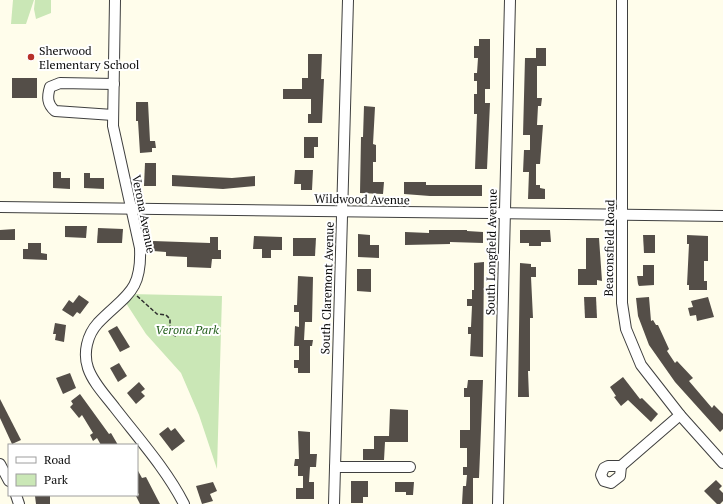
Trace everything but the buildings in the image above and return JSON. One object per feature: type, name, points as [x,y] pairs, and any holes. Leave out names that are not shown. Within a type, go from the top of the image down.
[{"type":"street","name":"Verona Avenue","points":[[115,0],[113,126],[131,208],[140,258],[136,280],[130,292],[92,331],[86,349],[88,368],[93,379],[165,473],[184,504]]},
{"type":"street","name":"South Claremont Avenue","points":[[334,504],[348,0]]},
{"type":"street","name":"South Longfield Avenue","points":[[498,504],[510,0]]},
{"type":"street","name":"Beaconsfield Road","points":[[622,0],[622,303],[626,329],[641,365],[680,415],[723,463]]},
{"type":"street","points":[[113,115],[55,111],[50,107],[47,98],[50,87],[60,83],[114,84]]},
{"type":"street","name":"Wildwood Avenue","points":[[0,207],[622,216],[723,216]]},
{"type":"street","points":[[621,466],[680,415]]},
{"type":"street","points":[[0,464],[8,479]]},
{"type":"street","points":[[335,467],[410,467]]},
{"type":"path","points":[[130,292],[156,314],[166,315],[170,320],[170,334],[176,336]]},
{"type":"green space","points":[[13,0],[34,0],[26,24],[11,24]]},
{"type":"green space","points":[[35,0],[51,0],[51,13],[36,19],[34,9]]},
{"type":"green space","name":"Verona Park","points":[[129,294],[222,296],[217,469],[199,415],[181,373],[146,334],[124,300]]},
{"type":"place","name":"Sherwood Elementary School","points":[[31,57]]}]
